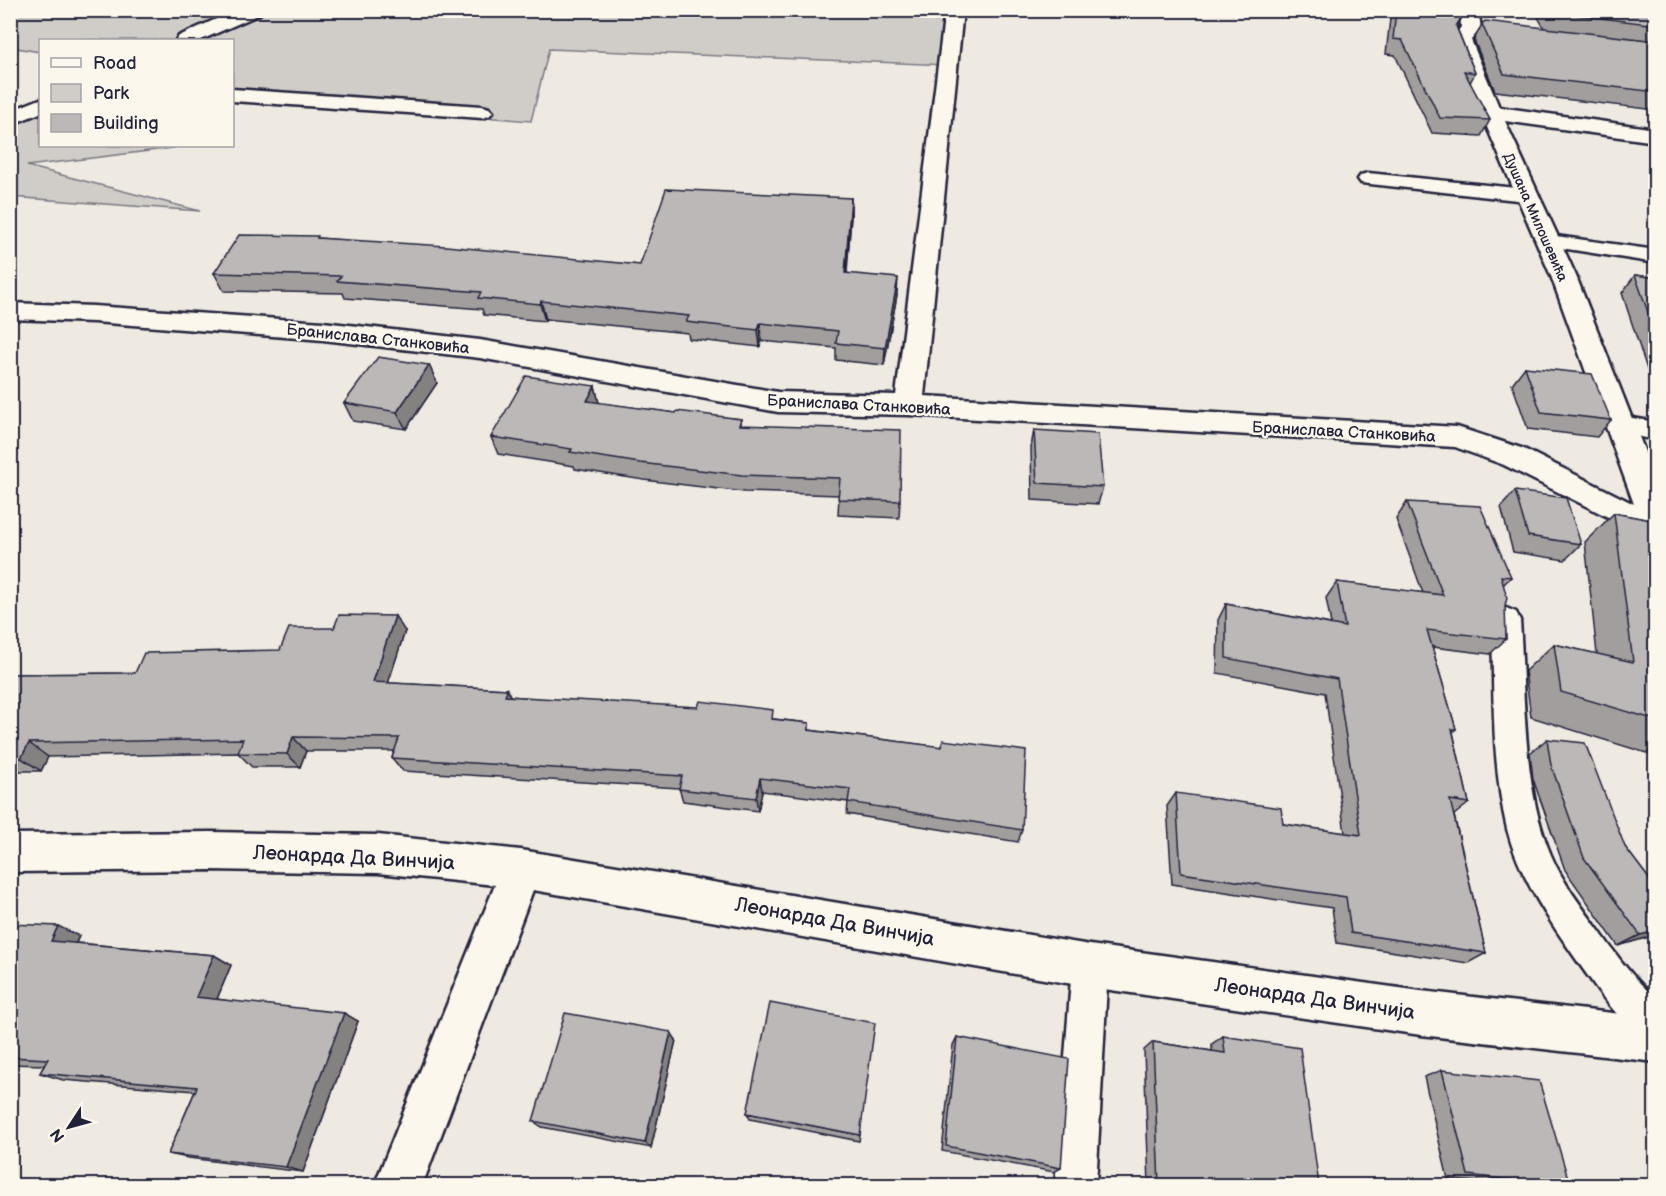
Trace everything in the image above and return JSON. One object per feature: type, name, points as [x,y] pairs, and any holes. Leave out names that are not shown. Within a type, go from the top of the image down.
[{"type":"street","points":[[188,39],[253,10]]},
{"type":"street","points":[[909,405],[954,10]]},
{"type":"street","name":"Душана Милошевића","points":[[1478,23],[1461,40],[1526,195],[1549,241],[1621,425],[1656,523]]},
{"type":"street","points":[[234,95],[482,112]]},
{"type":"street","points":[[10,119],[39,105]]},
{"type":"street","points":[[1490,112],[1656,136]]},
{"type":"street","name":"Бранислава Станковића","points":[[10,311],[94,314],[323,331],[480,348],[778,402],[909,405],[1457,437],[1514,457],[1656,529]]},
{"type":"street","name":"Леонарда Да Винчија","points":[[10,854],[211,851],[378,854],[521,869],[1090,966],[1421,1013],[1656,1040]]},
{"type":"street","points":[[398,1185],[521,869]]},
{"type":"lane","points":[[1368,179],[1526,195]]},
{"type":"lane","points":[[1549,241],[1656,257]]},
{"type":"lane","points":[[1621,425],[1656,431]]},
{"type":"lane","points":[[1506,620],[1513,760],[1524,829],[1538,867],[1573,924],[1624,996],[1656,1023]]},
{"type":"lane","points":[[1075,1185],[1090,966]]},
{"type":"green space","points":[[10,11],[954,11],[948,65],[549,49],[531,121],[234,97],[234,39],[39,39],[39,52],[11,47]]},
{"type":"green space","points":[[39,105],[39,147],[171,147],[173,148],[27,166],[200,211],[11,197],[10,119]]},
{"type":"building","points":[[1396,10],[1461,10],[1463,15],[1456,26],[1475,73],[1464,71],[1490,120],[1440,118],[1402,40],[1393,39]]},
{"type":"building","points":[[1552,10],[1656,10],[1656,25],[1553,12]]},
{"type":"building","points":[[1485,21],[1656,41],[1656,92],[1504,74],[1482,24]]},
{"type":"building","points":[[666,189],[851,198],[845,273],[898,278],[885,348],[836,343],[838,331],[760,323],[758,330],[686,322],[689,316],[541,301],[540,304],[478,298],[481,292],[337,281],[341,276],[214,273],[239,235],[318,236],[317,238],[446,246],[640,265]]},
{"type":"building","points":[[1635,275],[1656,278],[1656,335]]},
{"type":"building","points":[[378,357],[429,365],[397,412],[344,403]]},
{"type":"building","points":[[1525,367],[1592,374],[1611,420],[1541,412]]},
{"type":"building","points":[[526,376],[595,386],[587,401],[741,419],[739,425],[901,430],[900,501],[838,499],[840,478],[742,475],[640,463],[570,452],[572,449],[491,437]]},
{"type":"building","points":[[1034,430],[1098,434],[1103,487],[1037,483]]},
{"type":"building","points":[[1515,491],[1566,498],[1581,544],[1528,536]]},
{"type":"building","points":[[1407,502],[1480,506],[1511,577],[1501,576],[1507,598],[1505,605],[1506,639],[1427,630],[1456,729],[1452,729],[1469,803],[1450,800],[1486,953],[1351,933],[1346,897],[1181,873],[1176,793],[1281,808],[1283,824],[1361,835],[1337,679],[1226,658],[1226,604],[1345,627],[1337,582],[1443,595]]},
{"type":"building","points":[[1614,513],[1656,521],[1656,720],[1561,692],[1554,644],[1633,662]]},
{"type":"building","points":[[339,615],[395,616],[373,682],[507,689],[505,696],[698,707],[700,701],[773,710],[772,719],[809,723],[808,730],[942,747],[943,740],[1026,751],[1022,830],[848,802],[850,789],[760,778],[756,798],[679,789],[682,776],[392,758],[399,738],[293,737],[287,754],[238,753],[243,739],[29,743],[21,758],[10,758],[10,674],[135,673],[144,653],[280,650],[289,628],[334,628]]},
{"type":"building","points":[[1547,739],[1585,743],[1625,847],[1656,888],[1656,931],[1640,935],[1584,858],[1551,765]]},
{"type":"building","points":[[10,924],[58,926],[51,941],[214,955],[196,997],[344,1013],[286,1167],[168,1154],[197,1087],[40,1073],[48,1059],[10,1057]]},
{"type":"building","points":[[770,1003],[875,1023],[860,1135],[747,1113]]},
{"type":"building","points":[[565,1013],[671,1032],[645,1143],[533,1121]]},
{"type":"building","points":[[1223,1036],[1300,1048],[1319,1185],[1159,1185],[1153,1042],[1225,1053]]},
{"type":"building","points":[[957,1037],[1069,1059],[1061,1168],[946,1146]]},
{"type":"building","points":[[1442,1070],[1539,1081],[1570,1185],[1468,1175]]},
{"type":"building","points":[[1616,1178],[1656,1184],[1656,1185],[1619,1185]]}]
